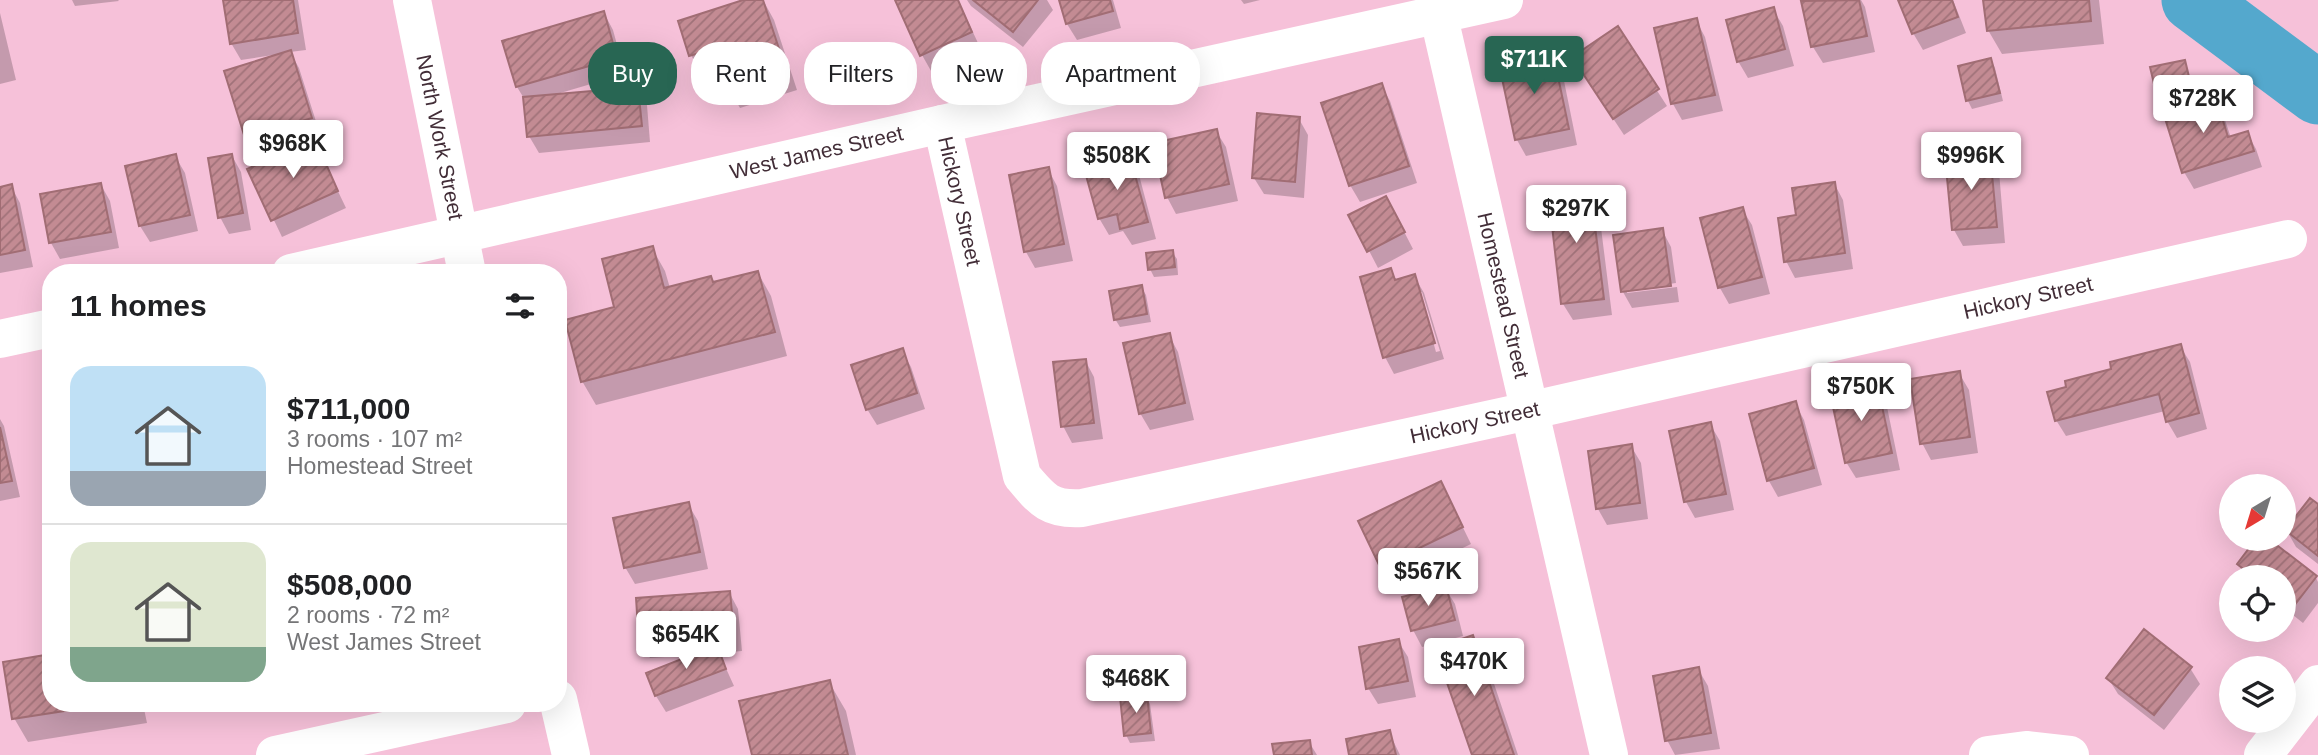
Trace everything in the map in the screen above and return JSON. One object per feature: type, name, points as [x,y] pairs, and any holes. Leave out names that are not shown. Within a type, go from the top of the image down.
[{"type":"street","name":"North Work Street","points":[[412,0],[465,264]]},
{"type":"street","name":"West James Street","points":[[331,264],[1436,7],[1504,0]]},
{"type":"street","name":"Homestead Street","points":[[1436,7],[1609,755]]},
{"type":"street","name":"Hickory Street","points":[[942,124],[1022,476],[1042,499],[1062,509],[1082,508],[1528,411],[2288,239]]},
{"type":"street","points":[[0,339],[42,330]]},
{"type":"street","points":[[2263,755],[2318,684]]},
{"type":"street","points":[[275,755],[471,712]]},
{"type":"street","points":[[561,712],[571,755]]},
{"type":"street","points":[[1988,755],[2026,750],[2070,755]]},
{"type":"building","points":[[223,0],[293,0],[298,33],[230,44]]},
{"type":"building","points":[[743,0],[763,0],[777,42],[691,42],[689,56],[678,21]]},
{"type":"building","points":[[895,0],[958,0],[972,32],[950,42],[931,42],[931,51],[920,56],[917,42],[914,42]]},
{"type":"building","points":[[973,0],[1038,0],[1013,32]]},
{"type":"building","points":[[1059,0],[1110,0],[1113,11],[1066,24]]},
{"type":"building","points":[[1859,0],[1867,36],[1811,47],[1801,1]]},
{"type":"building","points":[[1898,0],[1952,0],[1958,17],[1912,34]]},
{"type":"building","points":[[1983,0],[2089,0],[2091,21],[1987,31]]},
{"type":"building","points":[[1774,7],[1785,49],[1737,62],[1726,20]]},
{"type":"building","points":[[604,11],[613,42],[588,42],[588,66],[516,87],[502,41]]},
{"type":"building","points":[[1697,18],[1715,95],[1671,104],[1654,28]]},
{"type":"building","points":[[1618,26],[1659,89],[1613,119],[1572,57]]},
{"type":"building","points":[[291,50],[312,118],[245,138],[224,71]]},
{"type":"building","points":[[1553,53],[1569,129],[1515,140],[1499,64]]},
{"type":"building","points":[[1991,58],[2000,93],[1966,101],[1958,66]]},
{"type":"building","points":[[2185,60],[2190,81],[2155,88],[2150,67]]},
{"type":"building","points":[[1382,83],[1409,166],[1349,186],[1321,103]]},
{"type":"building","points":[[588,91],[588,105],[640,105],[642,126],[527,137],[523,97]]},
{"type":"building","points":[[2215,95],[2228,137],[2248,131],[2254,151],[2182,173],[2163,112]]},
{"type":"building","points":[[1257,113],[1300,117],[1295,182],[1252,178]]},
{"type":"building","points":[[1217,129],[1229,184],[1165,198],[1153,143]]},
{"type":"building","points":[[315,139],[338,191],[271,221],[247,169]]},
{"type":"building","points":[[1990,153],[1997,227],[1952,230],[1945,157]]},
{"type":"building","points":[[176,154],[190,215],[139,226],[125,166]]},
{"type":"building","points":[[232,154],[243,213],[218,218],[208,158]]},
{"type":"building","points":[[1130,157],[1148,222],[1120,229],[1117,214],[1098,219],[1084,168]]},
{"type":"building","points":[[1049,167],[1064,244],[1024,252],[1009,175]]},
{"type":"building","points":[[1835,182],[1845,253],[1784,262],[1778,218],[1796,215],[1792,188]]},
{"type":"building","points":[[101,183],[111,232],[49,243],[40,194]]},
{"type":"building","points":[[12,184],[25,250],[0,255],[0,187]]},
{"type":"building","points":[[1590,186],[1604,299],[1561,304],[1548,191]]},
{"type":"building","points":[[1386,196],[1405,232],[1367,252],[1348,215]]},
{"type":"building","points":[[1743,207],[1762,277],[1718,288],[1700,218]]},
{"type":"building","points":[[1663,228],[1671,286],[1621,292],[1613,235]]},
{"type":"building","points":[[653,246],[664,288],[711,276],[713,282],[758,271],[775,332],[581,382],[567,319],[614,307],[602,259]]},
{"type":"building","points":[[1173,250],[1175,267],[1148,270],[1146,253]]},
{"type":"building","points":[[1391,268],[1395,280],[1415,274],[1435,343],[1383,358],[1360,277]]},
{"type":"building","points":[[1142,285],[1147,314],[1114,320],[1109,291]]},
{"type":"building","points":[[1170,333],[1185,403],[1139,414],[1123,343]]},
{"type":"building","points":[[2181,344],[2199,413],[2166,422],[2159,394],[2055,421],[2047,392],[2066,387],[2065,381],[2111,369],[2110,362]]},
{"type":"building","points":[[903,348],[917,393],[866,410],[851,365]]},
{"type":"building","points":[[1086,359],[1094,423],[1061,427],[1053,362]]},
{"type":"building","points":[[1960,371],[1970,437],[1920,444],[1910,379]]},
{"type":"building","points":[[1877,383],[1892,453],[1845,463],[1830,393]]},
{"type":"building","points":[[1796,401],[1814,468],[1767,481],[1749,414]]},
{"type":"building","points":[[1711,422],[1726,494],[1684,502],[1669,431]]},
{"type":"building","points":[[0,427],[12,481],[0,483]]},
{"type":"building","points":[[1632,444],[1640,503],[1596,509],[1588,451]]},
{"type":"building","points":[[1441,481],[1463,527],[1380,567],[1358,521]]},
{"type":"building","points":[[2310,498],[2318,504],[2318,556],[2296,539],[2296,516]]},
{"type":"building","points":[[689,502],[700,552],[624,568],[613,518]]},
{"type":"building","points":[[2247,551],[2285,551],[2317,576],[2296,603],[2296,565],[2237,564]]},
{"type":"building","points":[[1446,586],[1455,620],[1411,631],[1402,597]]},
{"type":"building","points":[[730,591],[734,635],[639,643],[636,598]]},
{"type":"building","points":[[2144,629],[2192,667],[2154,715],[2106,678]]},
{"type":"building","points":[[1473,635],[1514,755],[1472,755],[1435,648]]},
{"type":"building","points":[[1399,639],[1408,681],[1366,689],[1359,647]]},
{"type":"building","points":[[717,645],[726,669],[655,696],[646,673]]},
{"type":"building","points":[[42,656],[42,712],[58,712],[12,719],[3,662]]},
{"type":"building","points":[[1699,667],[1711,733],[1665,741],[1653,676]]},
{"type":"building","points":[[830,680],[848,755],[752,755],[739,701]]},
{"type":"building","points":[[1147,694],[1151,733],[1124,736],[1120,697]]},
{"type":"building","points":[[1390,730],[1396,755],[1349,755],[1346,739]]},
{"type":"building","points":[[1310,740],[1312,755],[1274,755],[1272,744]]},
{"type":"waterway","points":[[2193,0],[2318,93]]}]
